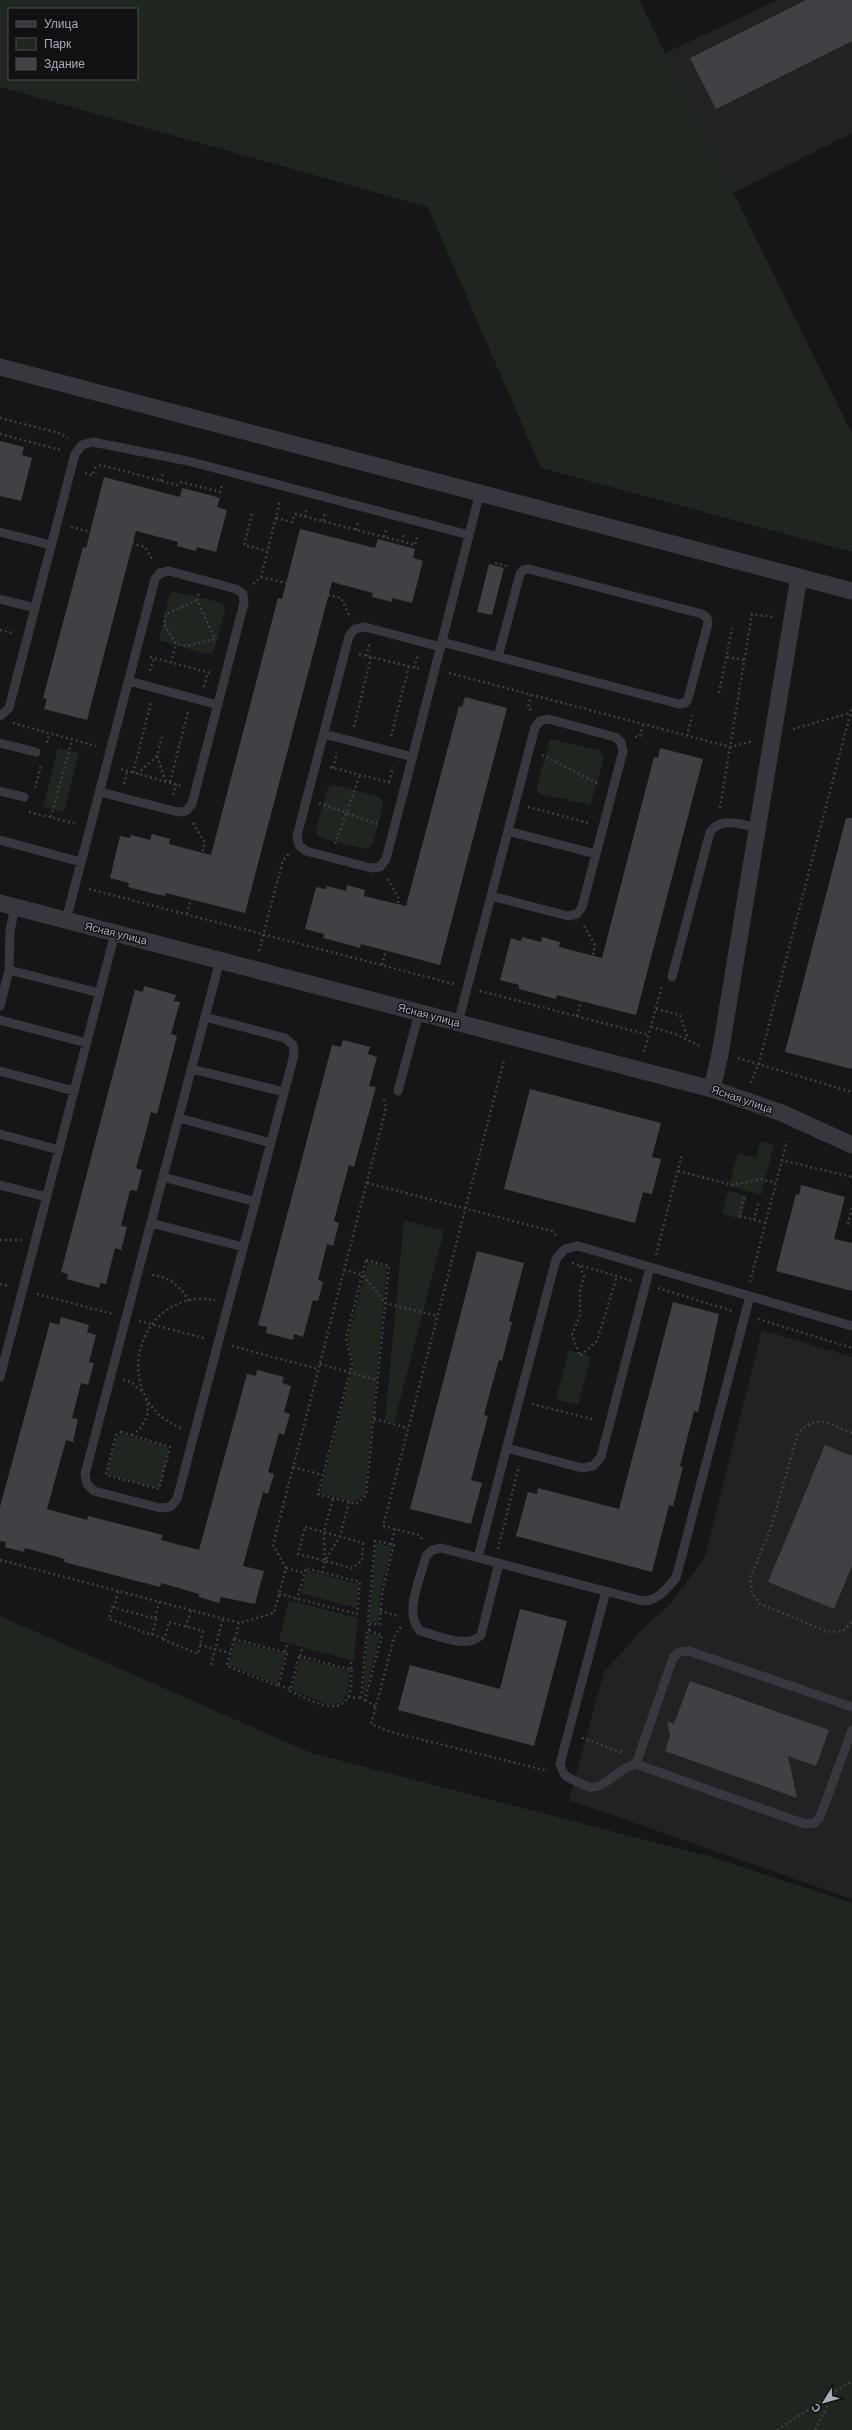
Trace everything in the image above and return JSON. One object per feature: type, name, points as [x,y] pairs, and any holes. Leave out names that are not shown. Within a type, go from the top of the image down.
[{"type":"street","points":[[0,367],[852,591]]},
{"type":"street","points":[[712,1089],[720,1054],[799,577]]},
{"type":"street","name":"Ясная улица","points":[[7,905],[712,1089],[782,1113],[852,1145]]},
{"type":"lane","points":[[1,716],[9,708],[75,454],[82,445],[93,442],[226,471],[469,535]]},
{"type":"lane","points":[[480,492],[441,644],[413,757],[386,859],[380,867],[371,868],[306,851],[299,845],[297,836],[345,650],[349,636],[356,628],[365,627],[441,644],[498,657],[679,704],[685,703],[688,699],[708,623],[707,618],[702,614],[529,569],[523,570],[520,574],[498,657]]},
{"type":"lane","points":[[0,532],[51,545]]},
{"type":"lane","points":[[66,920],[155,579],[160,573],[169,571],[236,589],[243,594],[244,603],[192,804],[186,811],[178,812],[100,792]]},
{"type":"lane","points":[[0,599],[35,608]]},
{"type":"lane","points":[[129,681],[218,705]]},
{"type":"lane","points":[[458,1023],[514,804],[535,727],[540,721],[548,719],[615,737],[621,742],[623,751],[582,907],[577,914],[568,916],[491,896]]},
{"type":"lane","points":[[324,734],[413,757]]},
{"type":"lane","points":[[0,742],[36,752]]},
{"type":"lane","points":[[0,791],[24,797]]},
{"type":"lane","points":[[672,977],[710,832],[715,824],[723,822],[757,828]]},
{"type":"lane","points":[[508,831],[596,854]]},
{"type":"lane","points":[[0,840],[82,862]]},
{"type":"lane","points":[[0,1006],[9,970],[10,931],[7,905]]},
{"type":"lane","points":[[0,1377],[115,933]]},
{"type":"lane","points":[[205,1017],[285,1038],[293,1045],[294,1055],[177,1499],[170,1507],[160,1508],[94,1491],[87,1484],[85,1474],[192,1069],[205,1017],[220,960]]},
{"type":"lane","points":[[9,970],[100,993]]},
{"type":"lane","points":[[398,1091],[419,1013]]},
{"type":"lane","points":[[0,1020],[87,1043]]},
{"type":"lane","points":[[192,1069],[284,1092]]},
{"type":"lane","points":[[0,1071],[74,1091]]},
{"type":"lane","points":[[178,1118],[271,1143]]},
{"type":"lane","points":[[0,1134],[59,1150]]},
{"type":"lane","points":[[163,1176],[256,1202]]},
{"type":"lane","points":[[0,1184],[47,1197]]},
{"type":"lane","points":[[151,1223],[243,1247]]},
{"type":"lane","points":[[478,1557],[556,1259],[565,1249],[578,1246],[852,1326]]},
{"type":"lane","points":[[507,1448],[582,1468],[593,1466],[600,1457],[651,1267]]},
{"type":"lane","points":[[497,1562],[481,1635],[475,1641],[467,1643],[420,1631],[415,1626],[412,1612],[426,1556],[432,1550],[441,1548],[478,1557],[497,1562],[606,1591],[643,1601],[652,1601],[659,1597],[676,1578],[745,1314],[748,1295]]},
{"type":"lane","points":[[606,1591],[560,1764],[562,1773],[569,1779],[591,1787],[604,1784],[625,1766],[637,1761],[805,1824],[814,1823],[820,1817],[852,1730]]},
{"type":"lane","points":[[637,1761],[673,1658],[679,1652],[689,1651],[852,1707]]},
{"type":"path","points":[[0,419],[58,433],[82,445]]},
{"type":"path","points":[[0,434],[75,454]]},
{"type":"path","points":[[71,469],[93,475],[95,468],[101,465],[177,485],[182,482],[220,492],[226,471]]},
{"type":"path","points":[[243,594],[261,577],[284,487]]},
{"type":"path","points":[[252,514],[244,545],[267,551]]},
{"type":"path","points":[[276,518],[292,522],[295,514],[415,546],[421,523]]},
{"type":"path","points":[[57,524],[90,532]]},
{"type":"path","points":[[132,543],[145,547],[160,573]]},
{"type":"path","points":[[261,577],[286,583]]},
{"type":"path","points":[[328,595],[341,598],[356,628]]},
{"type":"path","points":[[171,663],[176,644],[164,624],[166,614],[197,600],[215,639],[185,646],[176,644]]},
{"type":"path","points":[[715,824],[730,747],[752,614],[778,618]]},
{"type":"path","points":[[719,693],[732,628]]},
{"type":"path","points":[[345,650],[435,671],[730,747],[758,739]]},
{"type":"path","points":[[136,653],[225,677]]},
{"type":"path","points":[[350,741],[371,657]]},
{"type":"path","points":[[726,657],[745,660]]},
{"type":"path","points":[[388,750],[409,666]]},
{"type":"path","points":[[133,773],[155,688]]},
{"type":"path","points":[[168,782],[192,698]]},
{"type":"path","points":[[750,1085],[759,1063],[852,707]]},
{"type":"path","points":[[788,731],[850,713]]},
{"type":"path","points":[[1,716],[16,725],[111,750]]},
{"type":"path","points":[[46,748],[49,734]]},
{"type":"path","points":[[137,774],[157,756],[162,737]]},
{"type":"path","points":[[52,817],[72,740]]},
{"type":"path","points":[[528,751],[547,756],[593,783],[613,788]]},
{"type":"path","points":[[157,756],[168,782]]},
{"type":"path","points":[[34,792],[42,762]]},
{"type":"path","points":[[316,763],[405,786]]},
{"type":"path","points":[[106,766],[196,789]]},
{"type":"path","points":[[332,858],[360,774]]},
{"type":"path","points":[[306,799],[394,829]]},
{"type":"path","points":[[514,804],[603,827]]},
{"type":"path","points":[[31,805],[29,812],[90,828]]},
{"type":"path","points":[[186,811],[205,843],[201,857]]},
{"type":"path","points":[[258,956],[283,860],[299,845]]},
{"type":"path","points":[[380,867],[399,899],[397,908]]},
{"type":"path","points":[[75,886],[649,1035]]},
{"type":"path","points":[[186,914],[190,899]]},
{"type":"path","points":[[577,914],[595,945],[592,959]]},
{"type":"path","points":[[382,965],[386,950]]},
{"type":"path","points":[[643,1057],[661,987],[672,977]]},
{"type":"path","points":[[577,1016],[581,1001]]},
{"type":"path","points":[[656,1009],[680,1015],[688,1039]]},
{"type":"path","points":[[651,1027],[688,1039],[706,1049]]},
{"type":"path","points":[[734,1057],[759,1063],[811,1082],[852,1092]]},
{"type":"path","points":[[432,1550],[419,1536],[382,1526],[504,1060]]},
{"type":"path","points":[[0,1560],[239,1622],[274,1613],[286,1568],[273,1545],[386,1108],[383,1096]]},
{"type":"path","points":[[748,1295],[787,1141]]},
{"type":"path","points":[[651,1267],[682,1154]]},
{"type":"path","points":[[782,1160],[852,1177]]},
{"type":"path","points":[[678,1171],[732,1185],[761,1179],[776,1183]]},
{"type":"path","points":[[367,1183],[552,1231],[565,1249]]},
{"type":"path","points":[[744,1197],[739,1216],[766,1222]]},
{"type":"path","points":[[754,1220],[759,1201]]},
{"type":"path","points":[[852,1208],[848,1223],[852,1224]]},
{"type":"path","points":[[0,1240],[17,1238],[34,1247]]},
{"type":"path","points":[[366,1260],[389,1266],[366,1495],[356,1504],[318,1494],[352,1364],[346,1338],[363,1275],[366,1260]]},
{"type":"path","points":[[580,1266],[584,1277],[580,1291],[580,1315],[572,1336],[580,1356],[597,1340],[617,1276]]},
{"type":"path","points":[[344,1270],[363,1275],[385,1303],[437,1316]]},
{"type":"path","points":[[137,1277],[146,1274],[168,1278],[177,1284],[189,1301]]},
{"type":"path","points":[[0,1284],[318,1369]]},
{"type":"path","points":[[132,1436],[145,1423],[147,1404],[139,1382],[138,1355],[142,1341],[152,1324],[168,1309],[189,1301],[208,1299],[228,1304]]},
{"type":"path","points":[[745,1314],[852,1348]]},
{"type":"path","points":[[320,1364],[377,1380]]},
{"type":"path","points":[[109,1382],[122,1379],[131,1382],[138,1388],[162,1417],[173,1425],[194,1432]]},
{"type":"path","points":[[519,1400],[609,1424]]},
{"type":"path","points":[[374,1419],[408,1428]]},
{"type":"path","points":[[852,1433],[821,1420],[807,1424],[798,1433],[771,1528],[750,1578],[752,1593],[760,1604],[828,1632],[843,1631],[852,1622]]},
{"type":"path","points":[[121,1432],[132,1436],[170,1447],[159,1489],[106,1475],[116,1435],[121,1432]]},
{"type":"path","points":[[497,1562],[523,1452]]},
{"type":"path","points":[[293,1467],[323,1475]]},
{"type":"path","points":[[322,1573],[325,1561],[324,1532],[333,1498]]},
{"type":"path","points":[[325,1561],[340,1536],[349,1502]]},
{"type":"path","points":[[305,1527],[340,1536],[363,1542],[362,1561],[352,1568],[298,1554],[305,1527]]},
{"type":"path","points":[[391,1545],[395,1529]]},
{"type":"path","points":[[361,1698],[367,1631],[369,1631],[370,1623],[368,1622],[375,1540],[394,1545],[383,1588],[379,1625],[370,1623]]},
{"type":"path","points":[[286,1568],[304,1573]]},
{"type":"path","points":[[279,1594],[298,1599],[357,1614],[360,1582],[306,1568],[298,1599]]},
{"type":"path","points":[[118,1591],[114,1608],[109,1619],[152,1634],[198,1654],[203,1631],[169,1622],[164,1639]]},
{"type":"path","points":[[152,1634],[159,1602]]},
{"type":"path","points":[[114,1608],[155,1618]]},
{"type":"path","points":[[186,1627],[191,1610]]},
{"type":"path","points":[[380,1611],[395,1615],[399,1620]]},
{"type":"path","points":[[412,1612],[395,1635],[371,1724],[392,1732],[535,1769],[562,1773]]},
{"type":"path","points":[[211,1665],[223,1618]]},
{"type":"path","points":[[239,1622],[227,1666],[290,1689],[290,1691],[329,1706],[340,1705],[348,1697],[351,1661]]},
{"type":"path","points":[[365,1700],[382,1635],[369,1631]]},
{"type":"path","points":[[234,1639],[285,1652]]},
{"type":"path","points":[[200,1645],[230,1653]]},
{"type":"path","points":[[278,1685],[287,1645]]},
{"type":"path","points":[[290,1689],[302,1649]]},
{"type":"path","points":[[300,1656],[350,1669]]},
{"type":"path","points":[[348,1697],[361,1698],[376,1707]]},
{"type":"path","points":[[568,1734],[637,1761]]},
{"type":"path","points":[[777,2430],[852,2381]]},
{"type":"path","points":[[815,2430],[835,2392]]},
{"type":"shaded area","points":[[778,0],[852,0],[852,133],[729,195],[663,54]]},
{"type":"shaded area","points":[[762,1330],[852,1357],[852,1899],[569,1800],[604,1672],[643,1629],[673,1601],[705,1557]]},
{"type":"green space","points":[[0,0],[639,0],[852,434],[852,552],[541,468],[428,207],[0,87]]},
{"type":"green space","points":[[172,591],[219,602],[224,605],[225,611],[215,648],[212,653],[206,654],[159,640],[169,596]]},
{"type":"green space","points":[[550,739],[599,750],[604,758],[590,805],[541,794],[537,791],[537,786]]},
{"type":"green space","points":[[58,748],[79,753],[64,812],[43,807]]},
{"type":"green space","points":[[335,785],[377,796],[382,799],[383,805],[373,844],[369,848],[364,849],[322,838],[317,834],[316,829],[327,790],[330,786]]},
{"type":"green space","points":[[761,1141],[774,1145],[761,1195],[729,1186],[738,1153],[756,1158]]},
{"type":"green space","points":[[728,1191],[747,1196],[741,1219],[722,1214]]},
{"type":"green space","points":[[404,1220],[444,1231],[394,1423],[385,1420]]},
{"type":"green space","points":[[368,1262],[387,1267],[365,1494],[355,1502],[320,1493],[353,1365],[348,1338]]},
{"type":"green space","points":[[569,1350],[591,1356],[578,1405],[556,1399]]},
{"type":"green space","points":[[121,1434],[167,1447],[169,1451],[160,1486],[156,1488],[110,1475],[107,1471],[117,1437]]},
{"type":"green space","points":[[376,1543],[392,1547],[381,1587],[378,1623],[369,1621]]},
{"type":"green space","points":[[307,1570],[358,1584],[356,1608],[301,1593]]},
{"type":"green space","points":[[289,1600],[358,1618],[354,1661],[279,1641]]},
{"type":"green space","points":[[0,1616],[311,1753],[711,1857],[852,1903],[852,2430],[0,2430]]},
{"type":"green space","points":[[368,1633],[380,1636],[363,1696]]},
{"type":"green space","points":[[235,1641],[285,1654],[277,1684],[229,1665]]},
{"type":"green space","points":[[300,1658],[350,1671],[348,1692],[341,1703],[329,1705],[292,1690]]},
{"type":"building","points":[[806,0],[852,0],[852,41],[716,109],[690,58]]},
{"type":"building","points":[[0,441],[24,447],[22,455],[32,458],[21,501],[0,496]]},
{"type":"building","points":[[104,477],[180,497],[182,488],[206,494],[220,498],[217,507],[227,510],[216,552],[197,547],[196,551],[177,546],[178,542],[136,531],[87,720],[44,709],[47,699],[43,698],[83,547],[86,548]]},
{"type":"building","points":[[300,529],[375,548],[378,539],[415,549],[413,558],[423,561],[412,603],[392,598],[392,602],[372,597],[373,593],[332,582],[245,913],[166,893],[165,896],[151,893],[128,887],[129,883],[110,878],[120,836],[130,838],[131,835],[150,840],[152,834],[170,839],[169,844],[211,855],[278,598],[282,599]]},
{"type":"building","points":[[489,564],[504,568],[492,615],[477,612]]},
{"type":"building","points":[[465,697],[507,708],[440,965],[361,944],[360,948],[323,938],[324,934],[305,929],[316,887],[326,889],[327,886],[346,891],[347,885],[365,890],[364,896],[406,906],[459,706],[462,707]]},
{"type":"building","points":[[660,748],[703,759],[636,1015],[557,995],[556,999],[519,989],[519,985],[500,980],[511,938],[521,941],[522,937],[541,942],[542,937],[560,942],[559,947],[602,958],[654,757],[658,758]]},
{"type":"building","points":[[846,818],[852,818],[852,1069],[785,1052]]},
{"type":"building","points":[[144,986],[176,995],[174,1001],[180,1002],[171,1034],[177,1036],[157,1114],[151,1112],[136,1168],[142,1170],[137,1191],[130,1190],[121,1226],[127,1227],[121,1250],[115,1248],[106,1284],[100,1283],[99,1288],[67,1279],[68,1274],[61,1272],[135,990],[143,992]]},
{"type":"building","points":[[343,1040],[370,1047],[368,1054],[377,1057],[369,1086],[376,1087],[354,1167],[349,1165],[340,1198],[334,1221],[339,1223],[333,1246],[327,1244],[318,1280],[323,1282],[318,1301],[313,1300],[303,1337],[294,1334],[293,1340],[266,1333],[267,1327],[258,1325],[332,1045],[341,1047]]},
{"type":"building","points":[[530,1089],[661,1123],[652,1157],[661,1159],[652,1194],[643,1192],[635,1223],[504,1189]]},
{"type":"building","points":[[801,1185],[845,1197],[834,1239],[852,1243],[852,1291],[776,1271],[796,1194],[799,1195]]},
{"type":"building","points":[[477,1251],[524,1263],[509,1321],[512,1322],[502,1361],[499,1360],[484,1415],[488,1416],[471,1480],[482,1483],[471,1524],[410,1509]]},
{"type":"building","points":[[673,1302],[719,1314],[698,1412],[694,1411],[680,1466],[683,1467],[673,1506],[669,1505],[652,1572],[516,1536],[528,1492],[537,1494],[538,1488],[619,1509]]},
{"type":"building","points":[[61,1317],[89,1325],[87,1332],[96,1335],[89,1362],[94,1363],[88,1385],[81,1383],[72,1418],[78,1419],[73,1442],[66,1440],[47,1509],[87,1520],[88,1516],[163,1535],[161,1540],[199,1550],[247,1374],[256,1376],[257,1370],[284,1377],[282,1383],[291,1386],[284,1412],[290,1414],[284,1435],[279,1433],[268,1472],[274,1474],[268,1494],[263,1492],[243,1566],[264,1571],[255,1604],[221,1597],[219,1603],[199,1597],[199,1594],[161,1583],[160,1587],[64,1562],[65,1559],[25,1548],[24,1552],[5,1547],[6,1542],[0,1541],[0,1507],[50,1322],[59,1325]]},
{"type":"building","points":[[825,1445],[852,1456],[852,1566],[834,1609],[768,1582]]},
{"type":"building","points":[[520,1609],[567,1621],[534,1746],[398,1710],[410,1665],[500,1689]]},
{"type":"building","points":[[690,1681],[829,1730],[816,1766],[788,1756],[797,1798],[665,1751],[670,1736],[667,1721],[674,1724]]}]
